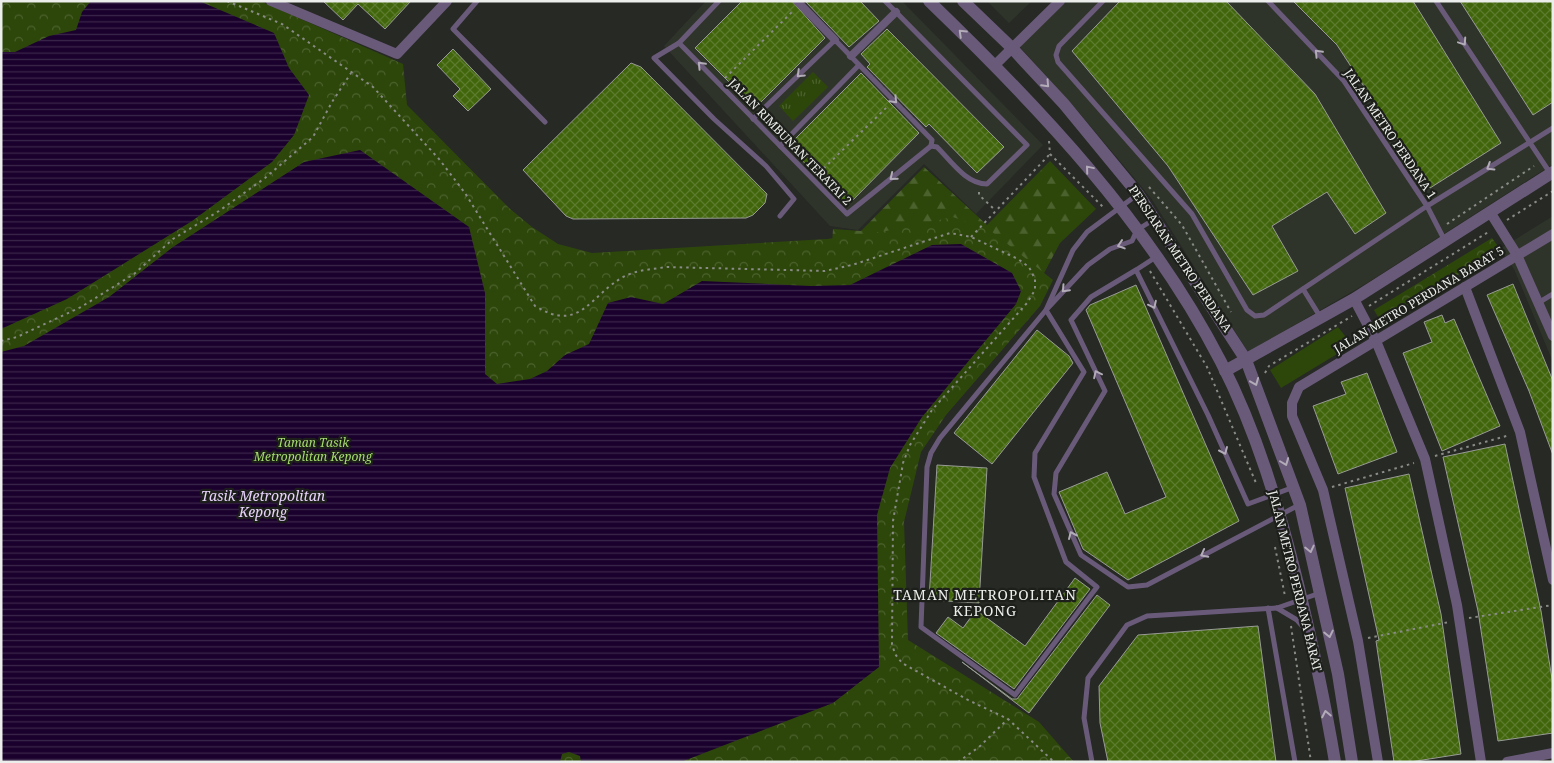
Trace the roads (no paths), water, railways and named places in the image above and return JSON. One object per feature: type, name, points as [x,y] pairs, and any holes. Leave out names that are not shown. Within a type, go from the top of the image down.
[{"type":"street","points":[[271,1],[293,5],[395,54],[399,53],[447,1]]},
{"type":"street","name":"PERSIARAN METRO PERDANA","points":[[929,1],[995,65],[1120,207],[1181,293],[1226,371]]},
{"type":"street","name":"PERSIARAN METRO PERDANA","points":[[963,1],[1012,48],[1064,104],[1138,194],[1246,360]]},
{"type":"street","points":[[995,65],[1060,1]]},
{"type":"street","points":[[798,3],[835,40]]},
{"type":"street","points":[[851,56],[896,12]]},
{"type":"street","points":[[1226,371],[1322,319],[1354,299],[1442,235],[1490,212],[1552,172]]},
{"type":"street","points":[[1490,212],[1517,255],[1553,336]]},
{"type":"street","name":"JALAN METRO PERDANA BARAT 5","points":[[1378,762],[1358,641],[1323,490],[1292,416],[1292,403],[1299,387],[1553,234]]},
{"type":"street","points":[[1464,287],[1520,432],[1553,580]]},
{"type":"street","points":[[1354,299],[1376,341],[1425,459],[1457,605],[1481,762]]},
{"type":"street","name":"JALAN METRO PERDANA BARAT","points":[[1246,360],[1295,487],[1300,505],[1338,674],[1352,762]]},
{"type":"street","name":"JALAN METRO PERDANA BARAT","points":[[1226,371],[1275,494],[1314,652],[1335,762]]},
{"type":"street","points":[[1507,762],[1553,754]]},
{"type":"lane","points":[[477,1],[452,28],[545,122]]},
{"type":"lane","points":[[719,1],[679,42],[654,58],[714,119],[766,166],[794,199],[780,216]]},
{"type":"lane","points":[[753,119],[835,40],[932,140],[931,146],[937,147],[970,180],[978,184],[987,184],[1027,145],[885,1]]},
{"type":"lane","points":[[1103,1],[1059,46],[1056,55],[1058,62],[1192,214],[1247,310],[1255,316],[1264,315],[1427,206],[1553,128]]},
{"type":"lane","name":"JALAN METRO PERDANA 1","points":[[1268,1],[1344,81],[1427,206],[1442,235]]},
{"type":"lane","points":[[1436,1],[1552,172]]},
{"type":"lane","name":"JALAN RIMBUNAN TERATAI 2","points":[[679,42],[847,214],[931,146]]},
{"type":"lane","points":[[780,146],[860,65]]},
{"type":"lane","points":[[1046,310],[1074,250],[1087,232],[1138,194]]},
{"type":"lane","points":[[1046,310],[1084,372],[1035,453],[1034,477],[1066,562],[1097,587],[1015,695],[921,627],[927,467],[931,453],[940,438],[1046,310],[1088,265],[1110,249],[1132,241],[1137,230],[1155,218]]},
{"type":"lane","points":[[1157,257],[1091,297],[1071,320],[1105,391],[1056,473],[1054,494],[1081,555],[1128,587],[1147,584],[1300,505]]},
{"type":"lane","points":[[1136,270],[1208,416],[1248,504],[1295,487]]},
{"type":"lane","points":[[1303,288],[1322,319]]},
{"type":"lane","points":[[1538,303],[1553,294]]},
{"type":"lane","points":[[1092,762],[1084,718],[1088,678],[1127,625],[1147,616],[1277,608],[1321,593]]},
{"type":"lane","points":[[1268,608],[1295,762]]},
{"type":"lane","points":[[1277,608],[1290,615],[1303,626],[1314,652]]},
{"type":"water","points":[[91,1],[199,1],[274,33],[289,68],[309,95],[294,135],[272,162],[192,221],[67,299],[1,329],[1,52],[15,52],[49,36],[76,30],[82,12]]},
{"type":"water","name":"Tasik Metropolitan Kepong","points":[[360,150],[469,227],[485,293],[485,374],[497,384],[530,379],[547,371],[565,355],[589,344],[608,303],[631,297],[663,304],[702,281],[811,286],[850,285],[932,245],[961,244],[1012,273],[1021,291],[1016,304],[922,417],[890,468],[877,515],[879,667],[833,703],[681,762],[581,762],[580,756],[569,752],[562,754],[560,762],[1,762],[1,352],[24,346],[109,297],[173,247],[304,162]]},
{"type":"district","name":"TAMAN METROPOLITAN KEPONG","points":[[985,604]]},
{"type":"park label","name":"Taman Tasik Metropolitan Kepong","points":[[313,450]]}]
